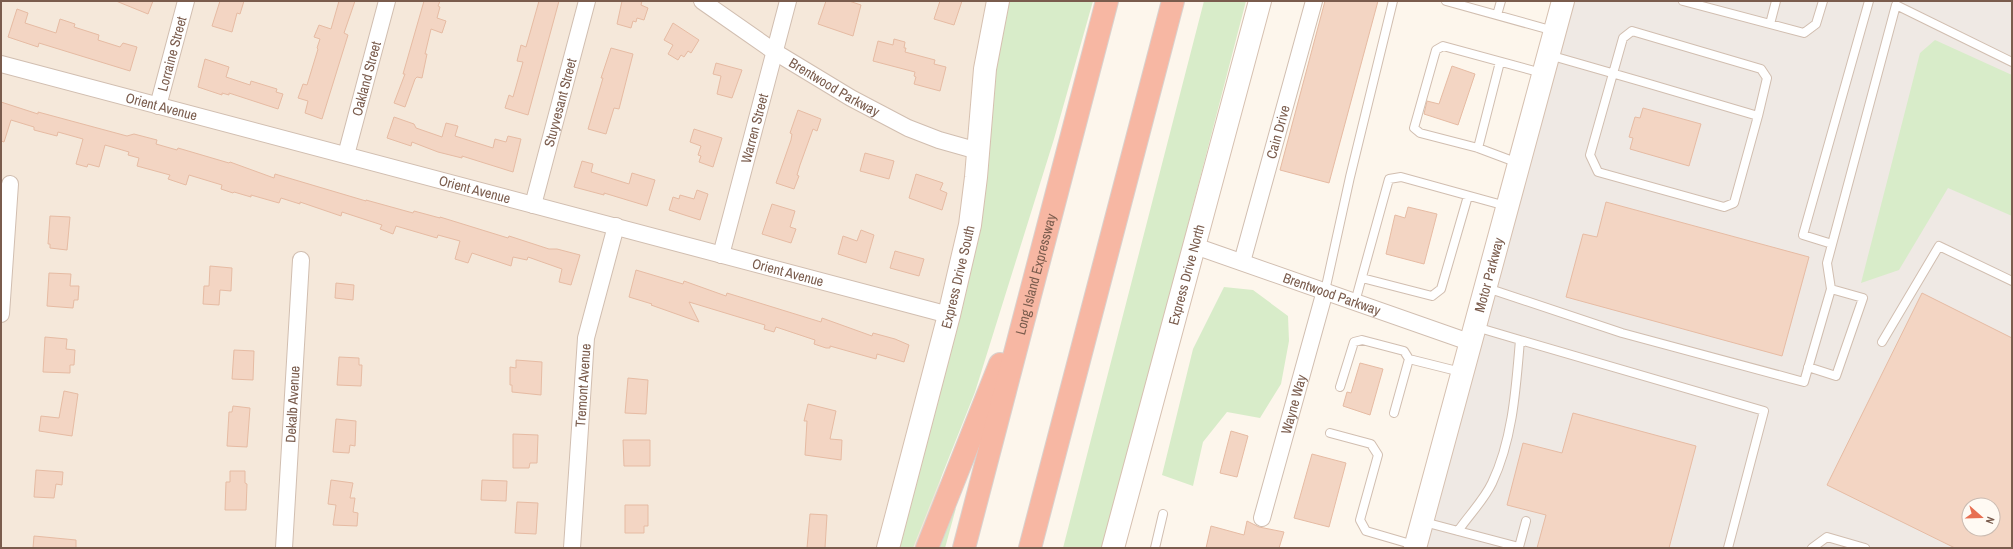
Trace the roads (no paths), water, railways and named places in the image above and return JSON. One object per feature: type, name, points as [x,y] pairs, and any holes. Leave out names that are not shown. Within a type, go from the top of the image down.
[{"type":"highway","name":"Long Island Expressway","points":[[964,548],[1107,1]]},
{"type":"highway","points":[[1030,548],[1173,1]]},
{"type":"highway","points":[[927,548],[1007,343],[1082,99]]},
{"type":"highway","points":[[1045,548],[1109,244]]},
{"type":"main road","name":"Express Drive South","points":[[888,548],[949,315],[970,225],[985,69],[998,1]]},
{"type":"main road","name":"Express Drive North","points":[[1113,548],[1260,1]]},
{"type":"main road","name":"Motor Parkway","points":[[1415,547],[1471,334],[1563,1]]},
{"type":"street","name":"Lorraine Street","points":[[158,106],[186,1]]},
{"type":"street","name":"Oakland Street","points":[[346,155],[387,1]]},
{"type":"street","name":"Stuyvesant Street","points":[[533,205],[587,1]]},
{"type":"street","name":"Brentwood Parkway","points":[[702,1],[775,52],[851,98],[908,128],[939,140],[978,151]]},
{"type":"street","name":"Warren Street","points":[[721,255],[788,1]]},
{"type":"street","name":"Cain Drive","points":[[1242,262],[1288,102],[1314,1]]},
{"type":"street","name":"Orient Avenue","points":[[1,64],[949,315]]},
{"type":"street","points":[[1,314],[10,184]]},
{"type":"street","name":"Tremont Avenue","points":[[572,548],[586,338],[616,226]]},
{"type":"street","name":"Brentwood Parkway","points":[[1195,246],[1355,302],[1471,334]]},
{"type":"street","name":"Dekalb Avenue","points":[[284,548],[301,260]]},
{"type":"street","name":"Wayne Way","points":[[1262,518],[1325,291]]},
{"type":"lane","points":[[1325,291],[1350,177],[1393,1]]},
{"type":"lane","points":[[1446,1],[1555,31]]},
{"type":"lane","points":[[1497,15],[1501,1]]},
{"type":"lane","points":[[1683,1],[1804,33],[1816,24],[1822,1]]},
{"type":"lane","points":[[1770,24],[1776,1]]},
{"type":"lane","points":[[1832,244],[1803,235],[1869,1]]},
{"type":"lane","points":[[1484,287],[1622,333],[1804,382],[1831,289],[1827,262],[1896,3],[2012,62]]},
{"type":"lane","points":[[1632,32],[1761,69],[1767,78],[1758,116],[1734,203],[1724,207],[1598,172],[1590,155],[1623,38],[1632,32]]},
{"type":"lane","points":[[1518,163],[1478,148],[1420,133],[1414,128],[1436,50],[1443,46],[1500,62],[1546,64],[1613,73],[1758,116]]},
{"type":"lane","points":[[1478,148],[1500,62]]},
{"type":"lane","points":[[1355,302],[1389,180],[1401,177],[1507,207]]},
{"type":"lane","points":[[1362,278],[1432,296],[1441,289],[1468,196]]},
{"type":"lane","points":[[1882,342],[1939,246],[2012,281]]},
{"type":"lane","points":[[1808,367],[1836,376],[1863,298],[1831,289]]},
{"type":"lane","points":[[1471,334],[1520,340],[1764,411],[1728,548]]},
{"type":"lane","points":[[1340,387],[1354,342],[1362,340],[1404,351],[1409,359],[1462,372]]},
{"type":"lane","points":[[1458,531],[1492,484],[1506,443],[1515,392],[1520,340]]},
{"type":"lane","points":[[1394,413],[1409,359]]},
{"type":"lane","points":[[1330,433],[1371,444],[1378,455],[1360,520],[1366,531],[1415,547]]},
{"type":"lane","points":[[1154,548],[1163,514]]},
{"type":"lane","points":[[1422,522],[1519,546],[1526,521]]},
{"type":"lane","points":[[1812,548],[1827,537],[1865,548]]}]
